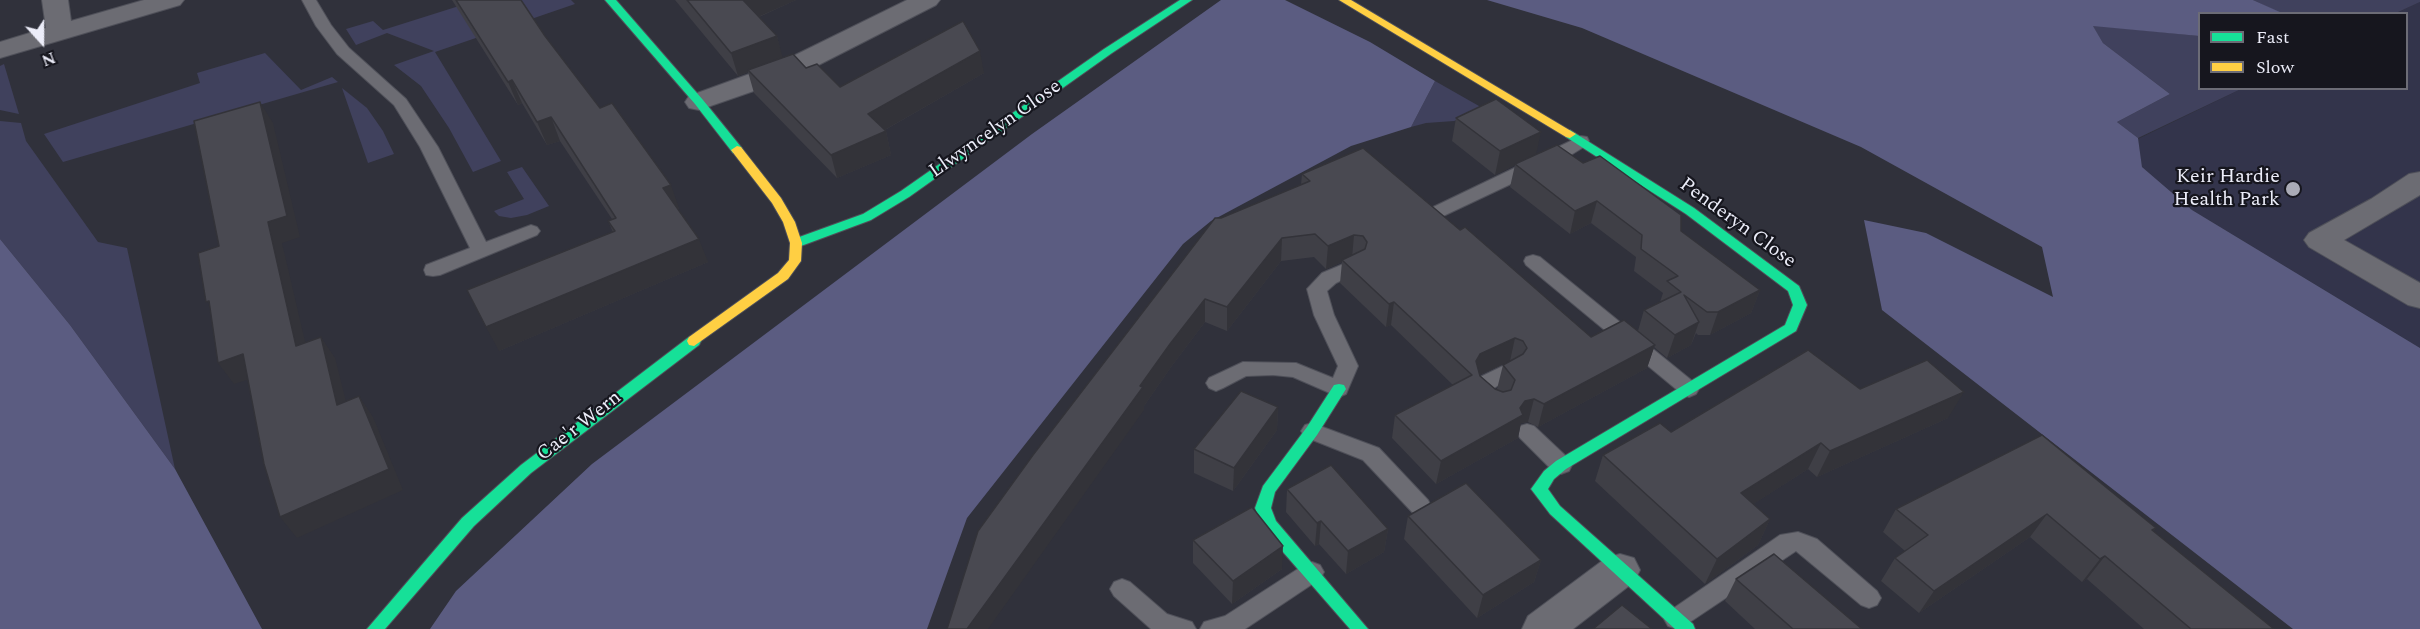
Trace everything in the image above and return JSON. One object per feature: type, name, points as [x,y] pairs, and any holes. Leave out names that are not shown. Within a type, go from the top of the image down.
[{"type":"street","points":[[55,0],[60,32]]},
{"type":"street","points":[[0,50],[171,0]]},
{"type":"street","points":[[610,0],[699,102],[777,201],[789,222],[796,243]]},
{"type":"street","points":[[699,102],[787,70],[927,0]]},
{"type":"street","name":"Llwyncelyn Close","points":[[796,243],[867,217],[904,194],[1108,51],[1187,0]]},
{"type":"street","name":"Penderyn Close","points":[[1344,0],[1581,141],[1689,211],[1794,289],[1800,306],[1791,328],[1561,465],[1549,474],[1539,489],[1555,510],[1682,624]]},
{"type":"street","points":[[2420,181],[2382,206],[2320,240],[2420,297]]},
{"type":"street","name":"Cae'r Wern","points":[[375,629],[468,522],[526,468],[774,283],[795,261],[796,243]]},
{"type":"street","points":[[1339,389],[1312,431],[1268,490],[1263,508],[1269,524],[1360,629]]},
{"type":"street","points":[[1542,629],[1620,570]]},
{"type":"lane","points":[[309,0],[324,26],[343,51],[400,102],[429,147],[481,251]]},
{"type":"lane","points":[[1433,214],[1560,154],[1581,141]]},
{"type":"lane","points":[[433,270],[531,231]]},
{"type":"lane","points":[[1533,261],[1689,389]]},
{"type":"lane","points":[[1216,383],[1243,369],[1273,368],[1296,370],[1339,389],[1348,366],[1324,315],[1317,289],[1329,278],[1353,266]]},
{"type":"lane","points":[[1498,405],[1484,393],[1483,384],[1509,370]]},
{"type":"lane","points":[[1312,431],[1371,454],[1420,506]]},
{"type":"lane","points":[[1527,432],[1561,465]]},
{"type":"lane","points":[[1682,624],[1788,542],[1798,540],[1809,546],[1869,598]]},
{"type":"lane","points":[[1212,629],[1231,625],[1312,572]]},
{"type":"lane","points":[[1122,589],[1160,622],[1184,629]]},
{"type":"shaded area","points":[[478,0],[571,0],[575,4],[435,52],[501,161],[473,172],[449,128],[421,86],[394,65],[434,51],[387,33],[356,45],[346,29],[373,21],[383,30]]},
{"type":"shaded area","points":[[1221,0],[1285,0],[1370,42],[1435,81],[1411,127],[1351,146],[1211,221],[1183,244],[967,518],[927,629],[430,629],[456,591],[592,464],[1032,134]]},
{"type":"shaded area","points":[[1487,0],[2253,0],[2280,12],[2198,12],[2198,36],[2093,26],[2103,43],[2170,94],[2117,122],[2138,138],[2142,167],[2192,210],[2420,348],[2420,629],[2293,629],[1882,310],[1864,220],[1926,233],[2053,297],[2042,247],[1861,147],[1582,28]]},
{"type":"shaded area","points":[[2253,0],[2420,0],[2398,12],[2278,12]]},
{"type":"shaded area","name":"Keir Hardie Health Park","points":[[2420,2],[2420,348],[2192,210],[2142,167],[2138,139],[2239,90],[2408,90],[2408,12],[2398,12]]},
{"type":"shaded area","points":[[2092,25],[2198,36],[2198,90],[2239,90],[2138,138],[2117,122],[2170,94],[2103,43]]},
{"type":"shaded area","points":[[265,53],[301,90],[332,77],[338,82],[63,162],[44,134],[200,83],[197,73]]},
{"type":"shaded area","points":[[4,64],[19,114],[0,110],[0,66]]},
{"type":"shaded area","points":[[1435,81],[1486,110],[1454,121],[1426,123],[1411,127]]},
{"type":"shaded area","points":[[342,88],[367,108],[383,131],[394,154],[368,163]]},
{"type":"shaded area","points":[[0,121],[21,123],[26,141],[98,242],[127,248],[175,469],[70,325],[0,239]]},
{"type":"shaded area","points":[[522,167],[549,206],[527,215],[511,218],[499,216],[494,211],[524,199],[507,172]]},
{"type":"shaded area","points":[[0,239],[70,325],[175,469],[262,629],[0,629]]},
{"type":"building","points":[[456,0],[521,0],[545,36],[600,108],[612,103],[671,185],[663,188],[699,239],[486,327],[467,290],[615,231],[608,221],[616,218],[551,117],[537,122],[512,80],[508,82]]},
{"type":"building","points":[[687,0],[743,0],[777,36],[731,53]]},
{"type":"building","points":[[963,21],[980,51],[868,114],[886,131],[831,155],[748,70],[793,54],[806,68],[817,64],[840,87]]},
{"type":"building","points":[[1496,99],[1541,132],[1500,151],[1456,118]]},
{"type":"building","points":[[260,102],[287,216],[268,222],[296,346],[321,337],[337,405],[359,396],[389,469],[280,517],[264,464],[243,354],[218,363],[209,301],[206,302],[198,253],[219,246],[194,121]]},
{"type":"building","points":[[1557,145],[1583,163],[1600,156],[1681,215],[1681,231],[1760,290],[1718,312],[1707,312],[1684,295],[1699,322],[1675,335],[1644,310],[1681,292],[1667,281],[1678,276],[1641,249],[1642,235],[1597,201],[1575,211],[1515,164]]},
{"type":"building","points":[[1363,148],[1460,230],[1465,227],[1591,337],[1624,320],[1655,345],[1544,404],[1534,399],[1525,401],[1520,408],[1523,415],[1441,461],[1395,415],[1472,375],[1394,302],[1389,304],[1342,260],[1365,249],[1367,242],[1363,236],[1354,235],[1328,246],[1315,234],[1282,238],[1227,307],[1205,299],[1170,344],[1140,386],[1143,387],[967,629],[947,629],[978,531],[1033,455],[1215,218],[1221,218],[1310,181],[1302,174]],"holes":[[[1515,338],[1523,341],[1527,348],[1523,354],[1503,365],[1515,380],[1511,390],[1503,392],[1495,389],[1480,376],[1476,361],[1480,354]]]},
{"type":"building","points":[[1808,350],[1860,389],[1927,360],[1964,392],[1830,451],[1821,443],[1741,493],[1770,519],[1717,559],[1603,455],[1660,423],[1671,432]]},
{"type":"building","points":[[1241,391],[1278,407],[1234,468],[1194,449]]},
{"type":"building","points":[[2042,435],[2156,528],[2152,530],[2274,629],[2191,629],[2105,556],[2100,559],[2047,514],[1934,591],[1895,558],[1928,535],[1896,509]]},
{"type":"building","points":[[1331,465],[1388,529],[1348,551],[1321,521],[1317,523],[1287,489]]},
{"type":"building","points":[[1466,483],[1541,560],[1483,595],[1408,516]]},
{"type":"building","points":[[1252,507],[1283,546],[1233,581],[1193,540]]},
{"type":"building","points":[[1774,554],[1862,629],[1793,629],[1736,579]]},
{"type":"building","points":[[1622,605],[1652,629],[1593,629]]},
{"type":"traffic: fast","points":[[610,0],[699,102],[737,150]]},
{"type":"traffic: fast","points":[[796,243],[867,217],[905,194],[1108,51],[1187,0]]},
{"type":"traffic: fast","points":[[1570,134],[1690,211],[1794,289],[1800,305],[1791,328],[1561,465],[1549,475],[1539,489],[1555,510],[1687,629]]},
{"type":"traffic: fast","points":[[375,629],[468,522],[526,469],[694,341]]},
{"type":"traffic: fast","points":[[1339,389],[1312,431],[1268,490],[1263,508],[1269,524],[1360,629]]},
{"type":"traffic: slow","points":[[1344,0],[1570,134]]},
{"type":"traffic: slow","points":[[694,341],[783,276],[795,261],[796,243],[789,222],[777,201],[737,150]]},
{"type":"place","name":"Keir Hardie Health Park","points":[[2293,189]]}]
